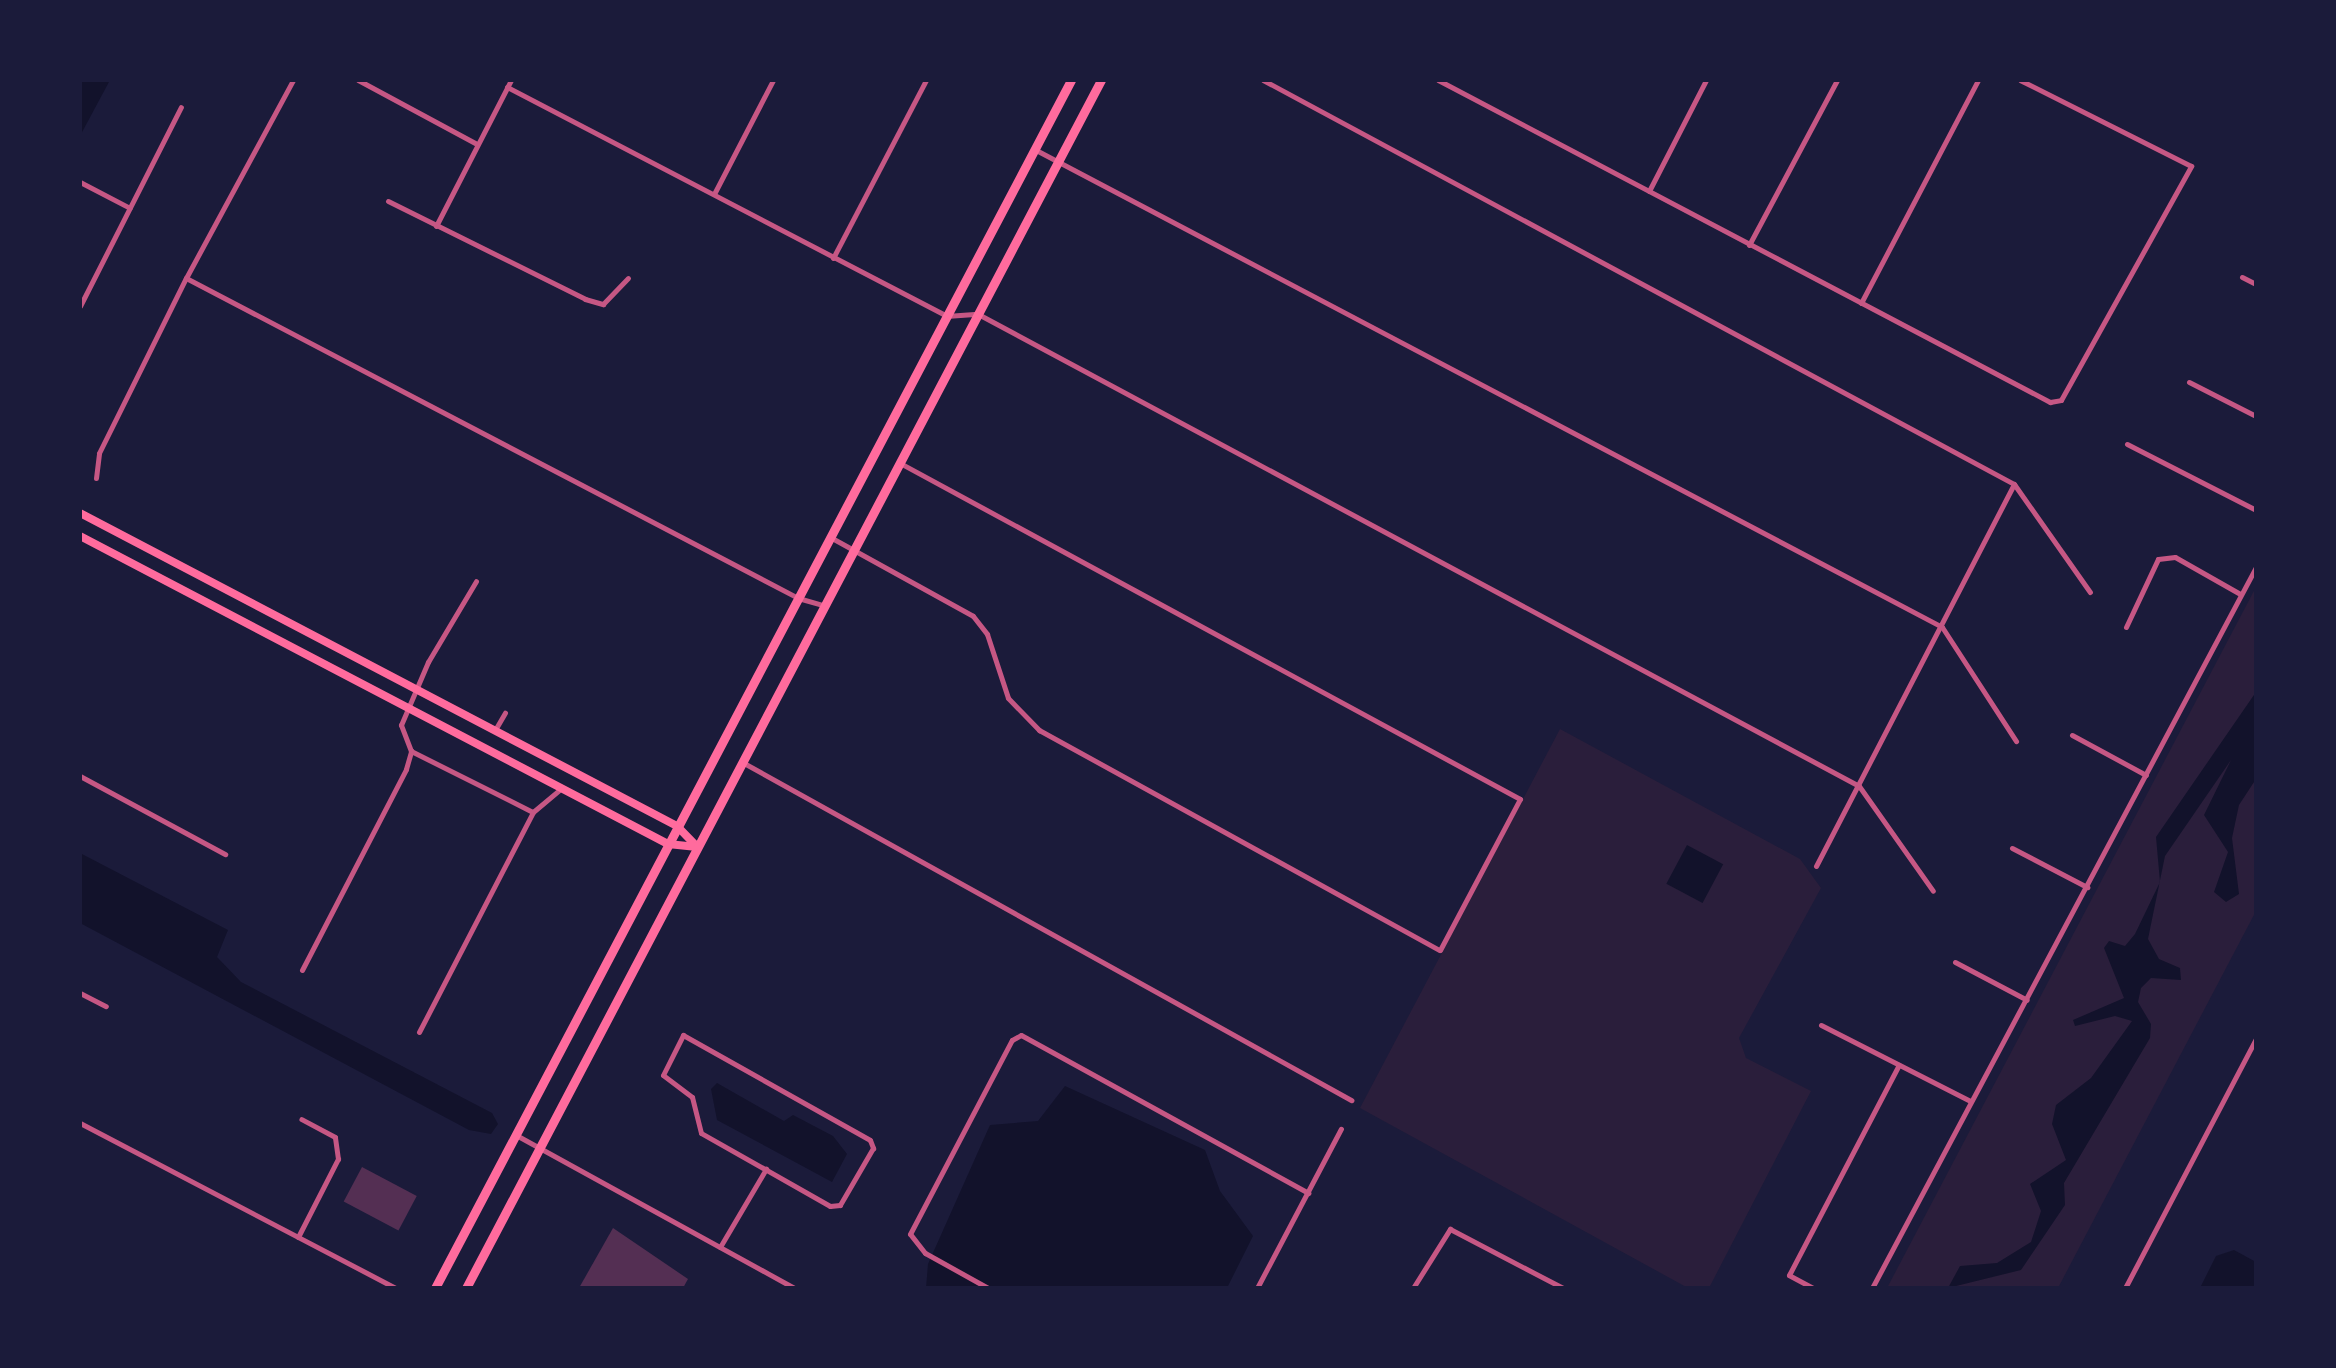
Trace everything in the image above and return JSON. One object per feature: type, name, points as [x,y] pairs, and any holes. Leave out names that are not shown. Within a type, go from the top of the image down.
[{"type":"main road","points":[[435,1288],[1070,80]]},
{"type":"main road","points":[[466,1288],[1101,80]]},
{"type":"main road","points":[[80,513],[677,826],[697,847]]},
{"type":"main road","points":[[80,536],[668,844],[697,847]]},
{"type":"street","points":[[96,478],[99,453],[186,278],[293,80]]},
{"type":"street","points":[[358,80],[477,144]]},
{"type":"street","points":[[436,226],[511,80]]},
{"type":"street","points":[[714,194],[774,80]]},
{"type":"street","points":[[833,258],[926,80]]},
{"type":"street","points":[[1263,80],[2014,484],[2090,592]]},
{"type":"street","points":[[1438,80],[2050,402],[2061,400],[2191,166],[2020,80]]},
{"type":"street","points":[[1649,191],[1706,80]]},
{"type":"street","points":[[1749,246],[1837,80]]},
{"type":"street","points":[[1860,304],[1978,80]]},
{"type":"street","points":[[507,88],[946,316],[978,314],[1860,786],[1933,891]]},
{"type":"street","points":[[80,306],[181,108]]},
{"type":"street","points":[[1034,149],[1942,627],[2016,741]]},
{"type":"street","points":[[80,182],[130,208]]},
{"type":"street","points":[[388,201],[603,304],[628,278]]},
{"type":"street","points":[[2242,276],[2256,284]]},
{"type":"street","points":[[186,278],[798,598],[825,606]]},
{"type":"street","points":[[2189,382],[2256,416]]},
{"type":"street","points":[[2127,444],[2256,510]]},
{"type":"street","points":[[830,537],[973,616],[987,634],[1008,698],[1027,722],[1440,950],[1520,799],[900,463]]},
{"type":"street","points":[[1816,866],[2014,484]]},
{"type":"street","points":[[2126,627],[2158,559],[2175,557],[2242,594]]},
{"type":"street","points":[[1872,1288],[2256,567]]},
{"type":"street","points":[[476,580],[428,662],[401,725],[411,751],[533,812]]},
{"type":"street","points":[[495,730],[505,713]]},
{"type":"street","points":[[2072,735],[2146,774]]},
{"type":"street","points":[[302,970],[411,751]]},
{"type":"street","points":[[742,762],[1351,1100]]},
{"type":"street","points":[[80,776],[225,854]]},
{"type":"street","points":[[419,1032],[533,812],[562,788]]},
{"type":"street","points":[[2012,848],[2087,887]]},
{"type":"street","points":[[1955,962],[2027,1000]]},
{"type":"street","points":[[80,993],[106,1006]]},
{"type":"street","points":[[1821,1025],[1971,1102]]},
{"type":"street","points":[[684,1035],[870,1140],[873,1148],[847,1196],[830,1206],[766,1169],[702,1133],[692,1096],[666,1081],[663,1075],[684,1035]]},
{"type":"street","points":[[988,1288],[925,1254],[910,1234],[1012,1040],[1021,1036],[1308,1193]]},
{"type":"street","points":[[2125,1288],[2256,1038]]},
{"type":"street","points":[[1813,1288],[1789,1275],[1899,1065]]},
{"type":"street","points":[[298,1237],[338,1160],[335,1137],[301,1119]]},
{"type":"street","points":[[80,1123],[395,1288]]},
{"type":"street","points":[[1257,1288],[1341,1129]]},
{"type":"street","points":[[516,1134],[794,1288]]},
{"type":"street","points":[[720,1246],[766,1169]]},
{"type":"street","points":[[1413,1288],[1450,1229],[1564,1288]]},
{"type":"street","points":[[1538,1288],[1544,1276]]},
{"type":"shaded area","points":[[80,80],[110,80],[80,136]]},
{"type":"shaded area","points":[[2256,587],[2256,911],[2058,1288],[1887,1288]]},
{"type":"shaded area","points":[[2256,692],[2256,779],[2239,805],[2232,838],[2239,894],[2226,902],[2214,892],[2228,852],[2204,815],[2231,760],[2165,856],[2160,881],[2156,837]]},
{"type":"shaded area","points":[[1560,729],[1800,859],[1821,888],[1739,1038],[1746,1058],[1811,1091],[1709,1288],[1688,1288],[1360,1108]]},
{"type":"shaded area","points":[[1687,845],[1723,864],[1703,903],[1666,884]]},
{"type":"shaded area","points":[[80,853],[228,930],[217,957],[241,982],[492,1113],[498,1124],[491,1134],[469,1130],[80,923]]},
{"type":"shaded area","points":[[2159,883],[2148,939],[2159,959],[2180,968],[2181,980],[2151,978],[2141,988],[2138,1002],[2151,1024],[2150,1038],[2064,1183],[2065,1205],[2021,1270],[1948,1288],[1960,1266],[1997,1263],[2031,1242],[2041,1211],[2030,1184],[2066,1160],[2052,1124],[2056,1105],[2091,1078],[2132,1021],[2115,1016],[2075,1026],[2073,1020],[2124,998],[2104,948],[2109,941],[2125,946],[2135,934]]},
{"type":"shaded area","points":[[717,1083],[784,1121],[793,1115],[833,1136],[847,1154],[832,1182],[717,1120],[711,1089]]},
{"type":"shaded area","points":[[1065,1086],[1205,1150],[1220,1191],[1253,1236],[1227,1288],[926,1288],[928,1264],[990,1125],[1038,1121]]},
{"type":"shaded area","points":[[2234,1250],[2256,1262],[2256,1288],[2200,1288],[2216,1256]]},
{"type":"building","points":[[362,1167],[417,1196],[398,1231],[344,1201]]},
{"type":"building","points":[[613,1228],[688,1279],[683,1288],[579,1288]]}]
